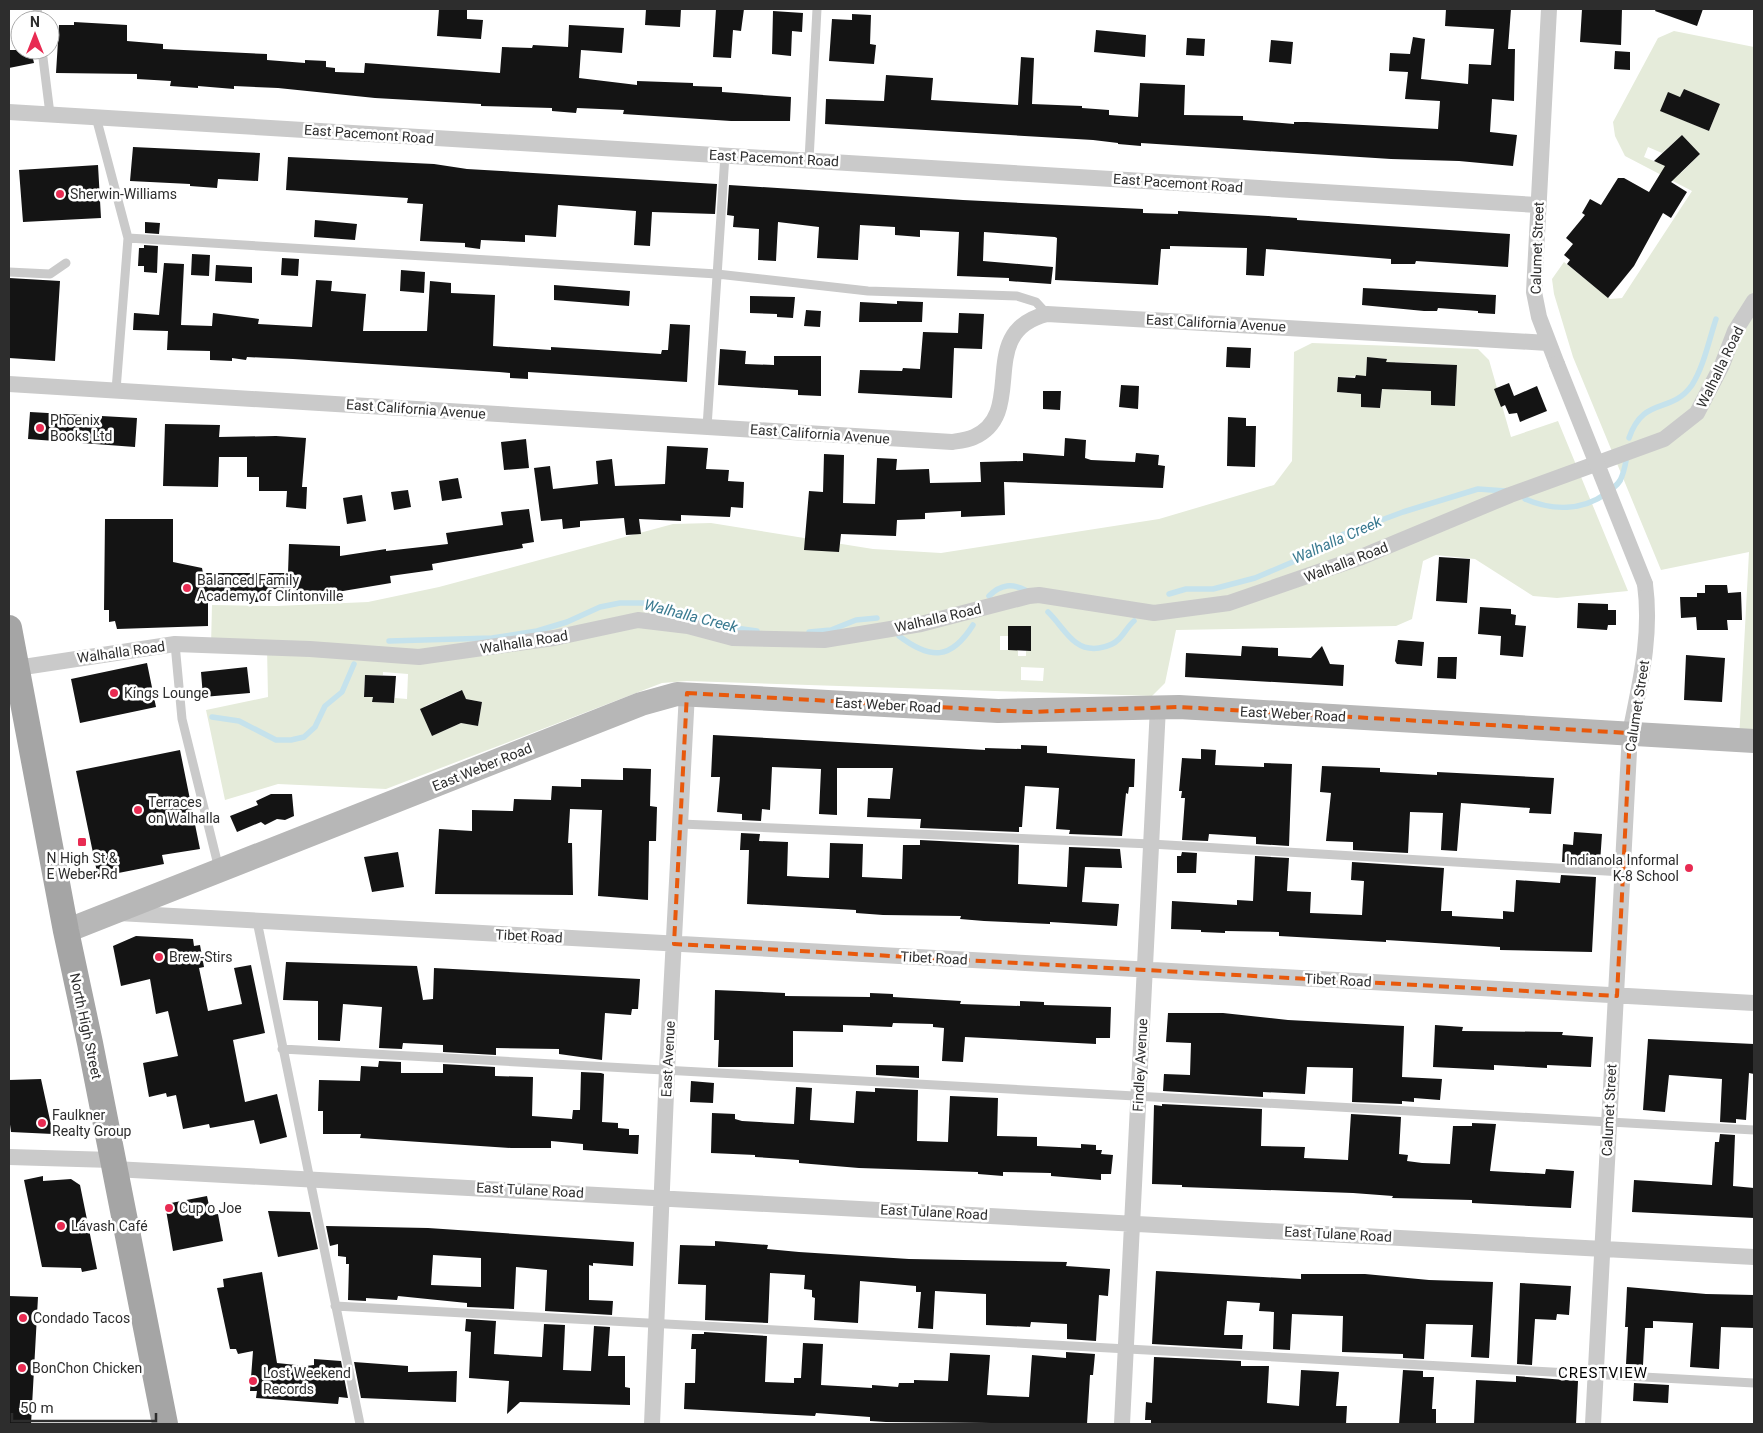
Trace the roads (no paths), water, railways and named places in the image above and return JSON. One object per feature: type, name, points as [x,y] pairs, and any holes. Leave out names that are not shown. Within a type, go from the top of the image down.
[{"type":"main road","name":"North High Street","points":[[10,637],[66,932],[90,1043],[165,1424]]},
{"type":"street","name":"Calumet Street","points":[[1549,9],[1534,292],[1539,317],[1548,343],[1645,584],[1648,631],[1638,701],[1630,734],[1593,1424]]},
{"type":"street","name":"East Pacemont Road","points":[[9,112],[1538,204]]},
{"type":"street","name":"Walhalla Road","points":[[17,668],[175,644],[310,649],[419,657],[554,638],[638,620],[688,626],[733,638],[824,640],[921,624],[1039,595],[1154,613],[1230,604],[1359,558],[1510,495],[1664,439],[1697,413],[1722,365],[1735,331],[1754,301]]},
{"type":"street","name":"East California Avenue","points":[[9,384],[952,442],[975,437],[993,421],[1002,399],[1005,354],[1014,332],[1032,317],[1047,314],[1548,343]]},
{"type":"street","name":"East Weber Road","points":[[66,932],[641,704],[687,693],[998,711],[1158,707],[1754,741]]},
{"type":"street","name":"East Avenue","points":[[652,1424],[667,1070],[687,693]]},
{"type":"street","name":"Findley Avenue","points":[[1122,1424],[1158,707]]},
{"type":"street","name":"Tibet Road","points":[[113,913],[1754,1003]]},
{"type":"street","name":"East Tulane Road","points":[[9,1157],[309,1178],[1754,1257]]},
{"type":"lane","points":[[809,160],[817,9]]},
{"type":"lane","points":[[43,60],[50,114]]},
{"type":"lane","points":[[96,117],[128,238],[116,390]]},
{"type":"lane","points":[[707,427],[725,155]]},
{"type":"lane","points":[[128,238],[717,274],[868,291],[1017,296],[1036,302],[1047,314]]},
{"type":"lane","points":[[9,272],[50,274],[66,263]]},
{"type":"lane","points":[[175,644],[182,718],[219,871]]},
{"type":"lane","points":[[681,824],[1151,844],[1623,872]]},
{"type":"lane","points":[[257,921],[360,1424]]},
{"type":"lane","points":[[282,1049],[1754,1130]]},
{"type":"lane","points":[[335,1306],[1754,1383]]},
{"type":"waterway","name":"Walhalla Creek","points":[[1629,438],[1642,416],[1650,410],[1675,400],[1692,385],[1703,361],[1716,319]]},
{"type":"waterway","name":"Walhalla Creek","points":[[1525,499],[1546,506],[1557,507],[1577,506],[1588,503],[1607,493],[1618,484],[1626,461]]},
{"type":"waterway","name":"Walhalla Creek","points":[[1169,594],[1186,589],[1213,589],[1255,578],[1295,561],[1344,534],[1403,512],[1478,489],[1506,491]]},
{"type":"waterway","points":[[989,596],[998,589],[1007,586],[1027,591]]},
{"type":"waterway","name":"Walhalla Creek","points":[[389,641],[492,638],[537,631],[567,622],[600,607],[620,603],[644,603],[728,627],[757,631]]},
{"type":"waterway","name":"Walhalla Creek","points":[[1048,612],[1070,637],[1082,646],[1090,648],[1102,648],[1115,642],[1134,621]]},
{"type":"waterway","name":"Walhalla Creek","points":[[809,632],[831,630],[856,620],[877,618]]},
{"type":"waterway","points":[[899,636],[921,649],[940,653],[957,645],[973,625]]},
{"type":"waterway","name":"Walhalla Creek","points":[[212,717],[239,721],[276,740],[291,740],[304,737],[315,727],[325,706],[342,692],[354,664]]},
{"type":"place","name":"Sherwin-Williams","points":[[60,194]]},
{"type":"place","name":"Phoenix Books Ltd","points":[[40,428]]},
{"type":"place","name":"Balanced Family Academy of Clintonville","points":[[187,588]]},
{"type":"place","name":"Kings Lounge","points":[[114,693]]},
{"type":"place","name":"Terraces on Walhalla","points":[[138,810]]},
{"type":"place","name":"N High St & E Weber Rd","points":[[82,842]]},
{"type":"place","name":"Indianola Informal K-8 School","points":[[1689,868]]},
{"type":"place","name":"Brew-Stirs","points":[[159,957]]},
{"type":"place","name":"Faulkner Realty Group","points":[[42,1123]]},
{"type":"place","name":"Cup o Joe","points":[[169,1208]]},
{"type":"place","name":"Lávash Café","points":[[61,1226]]},
{"type":"place","name":"Condado Tacos","points":[[23,1318]]},
{"type":"place","name":"BonChon Chicken","points":[[22,1368]]},
{"type":"place","name":"Lost Weekend Records","points":[[253,1381]]},
{"type":"district","name":"CRESTVIEW","points":[[1603,1373]]}]
